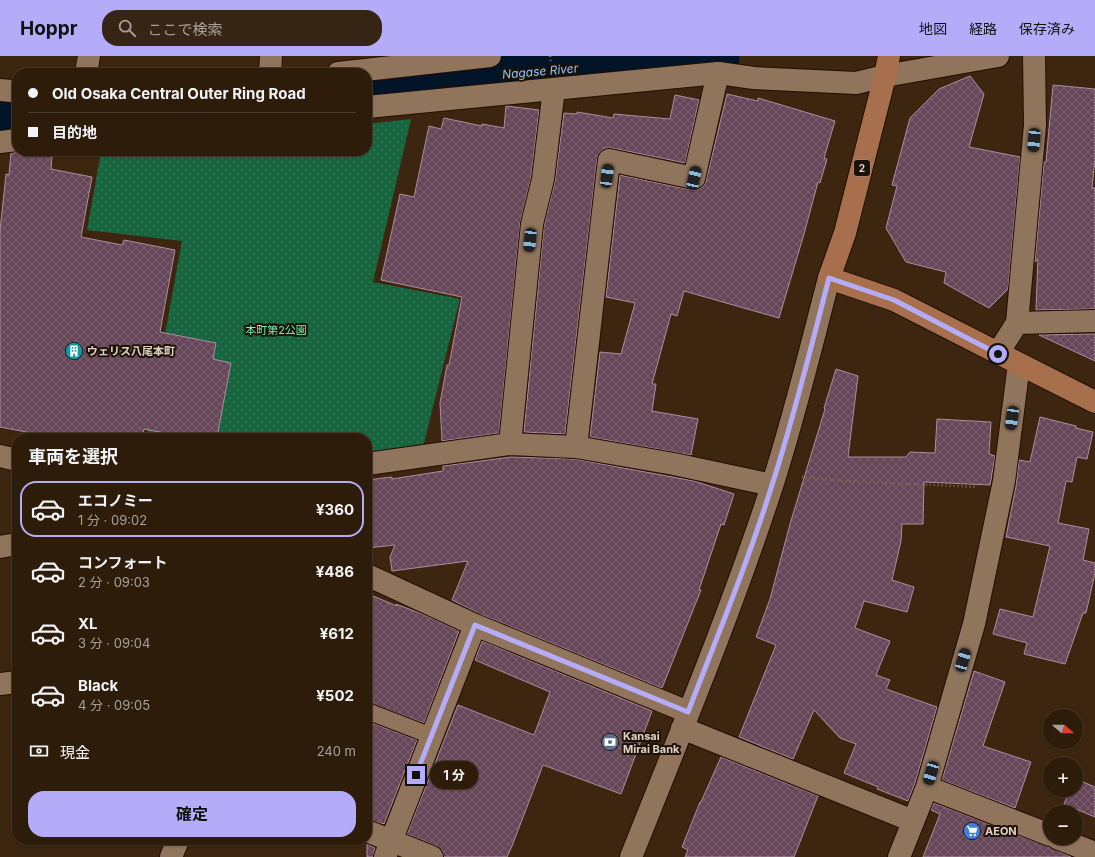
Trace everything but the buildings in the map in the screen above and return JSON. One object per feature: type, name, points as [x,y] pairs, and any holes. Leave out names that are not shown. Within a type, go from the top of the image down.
[{"type":"main road","name":"2","points":[[829,278],[846,233],[887,66]]},
{"type":"main road","points":[[829,278],[894,300],[1095,402]]},
{"type":"street","points":[[87,68],[88,56]]},
{"type":"street","points":[[270,56],[270,68]]},
{"type":"street","points":[[372,68],[439,59],[490,56]]},
{"type":"street","points":[[372,107],[718,73],[754,78],[856,84],[887,66],[998,56]]},
{"type":"street","points":[[998,354],[1017,323],[1035,125],[1034,56]]},
{"type":"street","points":[[576,447],[609,160],[694,178],[718,73]]},
{"type":"street","points":[[510,444],[532,224],[543,178],[554,89]]},
{"type":"street","points":[[0,142],[12,141]]},
{"type":"street","points":[[631,857],[742,574],[774,479],[829,278]]},
{"type":"street","points":[[1017,323],[1095,321]]},
{"type":"street","points":[[899,857],[926,787],[974,624],[1002,488],[1019,364]]},
{"type":"street","points":[[372,463],[510,444],[576,447],[774,479]]},
{"type":"street","points":[[0,456],[12,459]]},
{"type":"street","points":[[0,546],[12,545]]},
{"type":"street","points":[[372,577],[685,720],[913,821]]},
{"type":"street","points":[[388,849],[475,625]]},
{"type":"street","points":[[0,684],[12,683]]},
{"type":"street","points":[[926,787],[1043,832]]},
{"type":"street","points":[[372,835],[388,849],[432,857]]},
{"type":"street","points":[[171,857],[176,845]]},
{"type":"street","points":[[1075,845],[1095,853]]},
{"type":"lane","points":[[372,713],[432,736]]},
{"type":"path","points":[[774,479],[1002,488]]},
{"type":"green space","name":"本町第2公園","points":[[411,119],[373,282],[460,299],[423,447],[372,452],[372,433],[147,433],[182,241],[87,230],[100,156],[372,156],[372,123]]},
{"type":"waterway","name":"Nagase River","points":[[372,86],[714,56]]},
{"type":"waterway","name":"Nagase River","points":[[0,109],[12,109]]},
{"type":"place","name":"ウェリス八尾本町","points":[[74,351]]},
{"type":"place","name":"Kansai Mirai Bank","points":[[610,742]]},
{"type":"place","name":"AEON","points":[[972,831]]},
{"type":"route","points":[[416,775],[475,625],[688,712],[742,574],[772,485],[829,278],[894,300],[998,354]]}]
